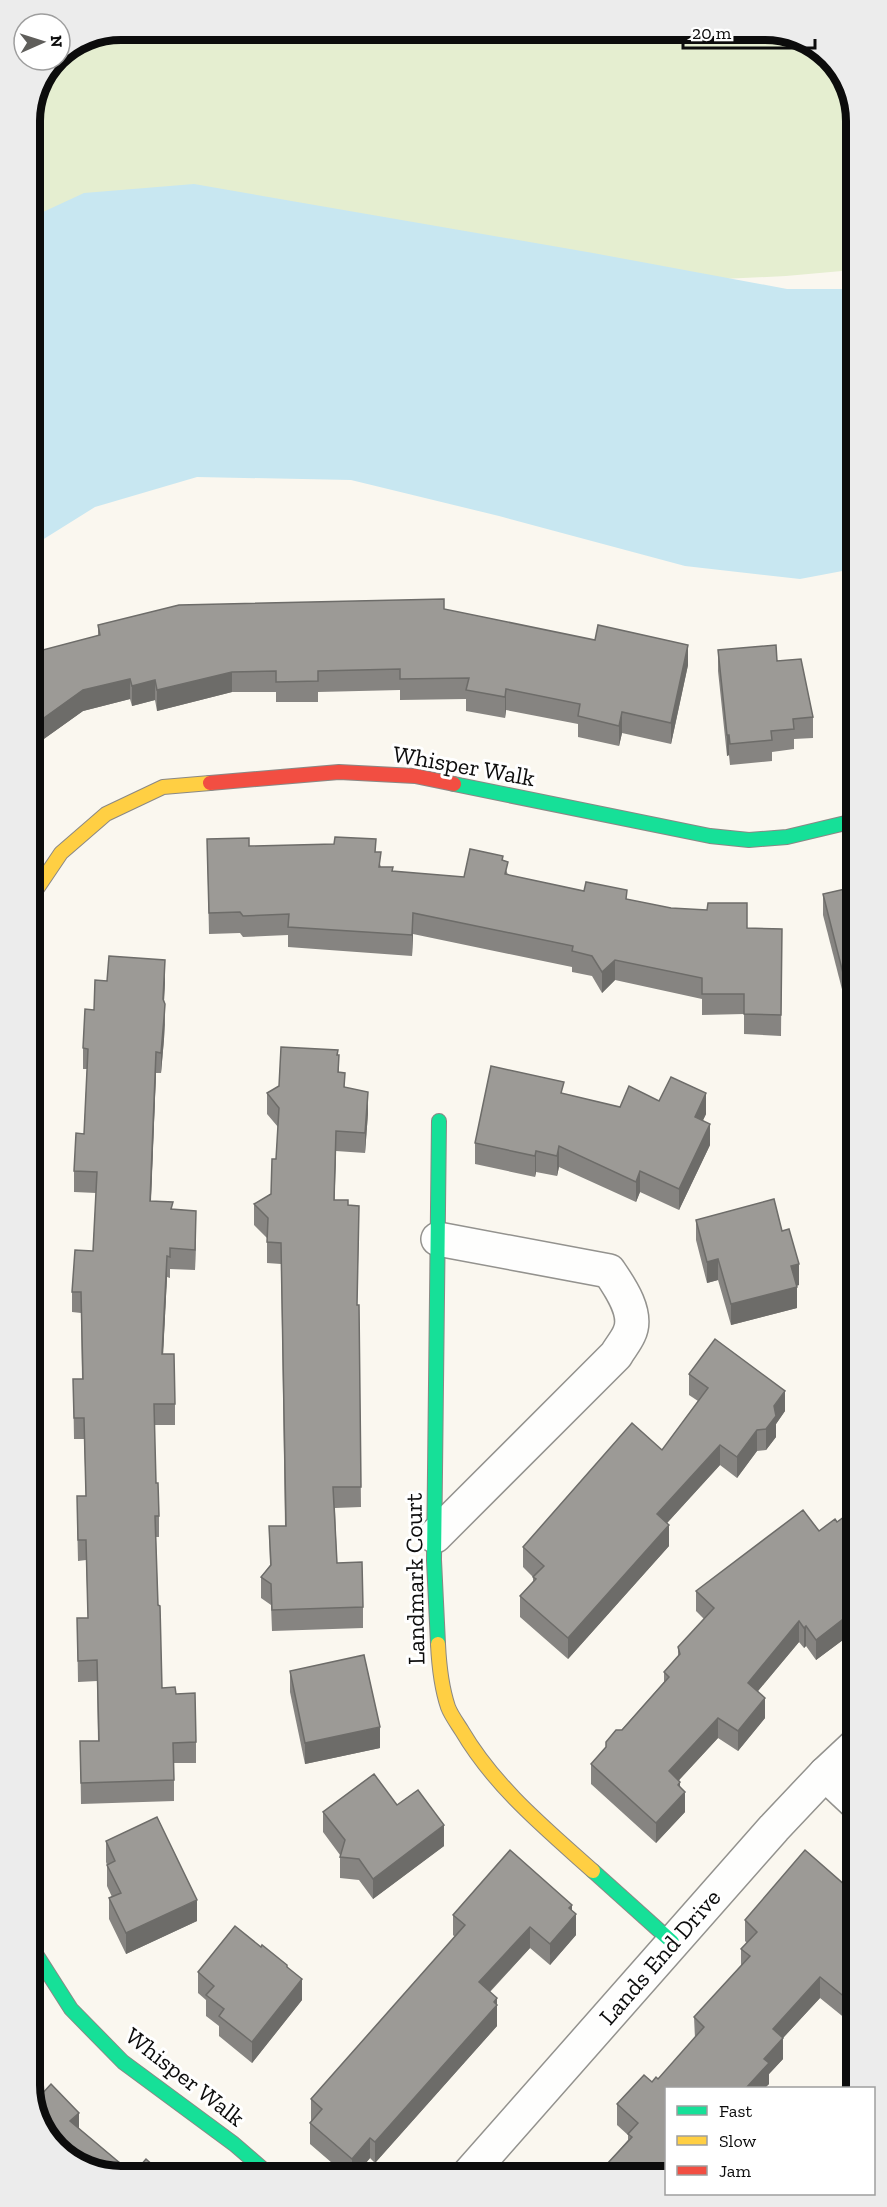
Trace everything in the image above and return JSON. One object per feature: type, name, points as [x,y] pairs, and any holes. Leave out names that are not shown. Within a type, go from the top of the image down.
[{"type":"street","name":"Whisper Walk","points":[[41,884],[62,853],[106,814],[163,787],[339,772],[415,776],[710,836],[749,840],[787,837],[846,823]]},
{"type":"street","name":"Landmark Court","points":[[439,1121],[434,1560],[440,1676],[449,1709],[465,1737],[491,1773],[522,1807],[672,1942]]},
{"type":"street","points":[[435,1536],[616,1355],[631,1332],[630,1311],[624,1293],[609,1271],[438,1239]]},
{"type":"street","name":"Lands End Drive","points":[[476,2166],[672,1942],[825,1774],[846,1754]]},
{"type":"street","points":[[825,1774],[846,1794]]},
{"type":"street","name":"Whisper Walk","points":[[40,1960],[72,2009],[123,2062],[234,2144],[259,2166]]},
{"type":"green space","points":[[111,41],[782,42],[802,49],[815,57],[833,76],[842,95],[846,111],[846,271],[786,276],[41,312],[41,116],[43,100],[57,72],[72,72],[72,58],[81,51]]},
{"type":"water","points":[[194,184],[787,289],[846,289],[846,570],[800,579],[685,566],[499,516],[351,480],[197,477],[95,507],[41,541],[41,213],[84,193]]},
{"type":"building","points":[[444,599],[444,609],[595,640],[598,625],[688,645],[671,723],[622,712],[619,726],[578,716],[580,704],[506,689],[505,697],[466,690],[469,678],[400,679],[400,669],[318,671],[318,681],[276,682],[276,671],[232,672],[157,690],[155,680],[132,686],[130,679],[83,690],[41,720],[41,647],[43,650],[100,635],[98,625],[179,605]]},
{"type":"building","points":[[776,645],[777,661],[801,659],[813,717],[793,719],[794,729],[771,731],[772,740],[730,744],[729,735],[727,735],[718,650]]},
{"type":"building","points":[[335,837],[376,839],[375,852],[381,852],[379,867],[393,867],[392,871],[464,877],[470,849],[503,856],[502,860],[508,862],[505,874],[584,891],[586,882],[627,890],[626,899],[671,908],[707,910],[708,903],[747,903],[747,928],[782,929],[781,1015],[744,1014],[744,994],[702,994],[702,978],[615,960],[602,972],[592,956],[572,951],[573,946],[413,913],[412,935],[288,927],[289,914],[243,916],[240,912],[209,913],[207,839],[249,838],[249,846],[334,844]]},
{"type":"building","points":[[846,889],[846,985],[823,894]]},
{"type":"building","points":[[109,956],[165,960],[163,999],[165,1004],[161,1053],[156,1052],[150,1201],[173,1202],[171,1209],[196,1211],[195,1250],[170,1248],[170,1257],[167,1256],[162,1354],[174,1354],[175,1404],[154,1404],[159,1516],[155,1516],[162,1688],[175,1687],[176,1694],[195,1693],[196,1742],[173,1743],[174,1780],[81,1783],[80,1741],[99,1741],[97,1660],[78,1661],[77,1618],[88,1618],[86,1540],[78,1540],[77,1496],[86,1496],[84,1418],[74,1418],[73,1379],[83,1379],[81,1292],[72,1292],[75,1250],[93,1251],[97,1172],[74,1171],[76,1133],[84,1134],[88,1049],[83,1048],[85,1009],[94,1010],[95,980],[107,981]]},
{"type":"building","points":[[281,1047],[338,1050],[338,1072],[345,1073],[344,1087],[368,1092],[365,1133],[336,1131],[334,1200],[348,1200],[348,1205],[359,1206],[357,1305],[359,1305],[361,1487],[333,1487],[337,1563],[362,1562],[363,1607],[272,1610],[271,1584],[261,1577],[271,1565],[269,1526],[286,1526],[281,1243],[267,1242],[268,1218],[254,1204],[271,1194],[272,1159],[276,1159],[279,1108],[267,1093],[279,1086]]},
{"type":"building","points":[[491,1066],[564,1082],[561,1093],[620,1107],[629,1086],[659,1101],[671,1077],[706,1093],[695,1117],[710,1124],[679,1189],[640,1171],[636,1182],[559,1146],[557,1156],[536,1151],[535,1156],[475,1143]]},
{"type":"building","points":[[774,1199],[782,1231],[789,1229],[799,1264],[791,1266],[797,1287],[731,1304],[718,1259],[707,1262],[696,1220]]},
{"type":"building","points":[[715,1339],[785,1391],[774,1406],[776,1416],[766,1429],[757,1430],[737,1457],[720,1445],[657,1514],[669,1525],[568,1638],[520,1596],[536,1579],[533,1577],[544,1566],[523,1547],[632,1423],[662,1450],[708,1388],[689,1374]]},
{"type":"building","points":[[803,1510],[819,1531],[835,1519],[837,1522],[846,1515],[846,1603],[844,1604],[846,1617],[816,1640],[806,1626],[804,1628],[799,1621],[748,1683],[765,1698],[738,1731],[718,1718],[669,1771],[680,1782],[678,1785],[685,1792],[656,1823],[591,1764],[606,1747],[606,1742],[616,1730],[622,1730],[669,1677],[664,1672],[680,1654],[678,1647],[714,1608],[696,1591]]},
{"type":"building","points":[[364,1655],[380,1727],[305,1743],[290,1671]]},
{"type":"building","points":[[374,1774],[397,1805],[418,1790],[444,1825],[373,1879],[359,1859],[340,1857],[345,1840],[323,1812]]},
{"type":"building","points":[[157,1817],[197,1900],[126,1933],[109,1898],[121,1893],[107,1865],[115,1861],[106,1841]]},
{"type":"building","points":[[510,1850],[572,1905],[569,1908],[576,1914],[550,1944],[530,1927],[479,1982],[497,1998],[494,2002],[497,2005],[375,2142],[370,2138],[352,2159],[310,2123],[322,2109],[311,2099],[465,1925],[453,1915]]},
{"type":"building","points":[[805,1850],[845,1885],[846,1884],[846,1998],[820,1977],[773,2029],[783,2038],[764,2059],[769,2063],[747,2087],[665,2087],[665,2166],[609,2166],[607,2164],[632,2137],[628,2134],[638,2123],[617,2104],[644,2075],[652,2082],[656,2077],[658,2079],[704,2027],[694,2017],[750,1956],[741,1949],[757,1932],[745,1920]]},
{"type":"building","points":[[235,1926],[261,1947],[262,1945],[302,1979],[252,2042],[219,2016],[224,2009],[206,1995],[214,1986],[198,1972]]},
{"type":"building","points":[[51,2084],[79,2113],[70,2121],[123,2166],[100,2164],[72,2150],[57,2135],[49,2122],[41,2095]]},
{"type":"building","points":[[146,2159],[154,2166],[140,2166]]},
{"type":"traffic: fast","points":[[454,784],[710,836],[749,840],[787,837],[846,823]]},
{"type":"traffic: fast","points":[[438,1644],[434,1560],[439,1121]]},
{"type":"traffic: fast","points":[[593,1871],[672,1942]]},
{"type":"traffic: fast","points":[[40,1961],[71,2009],[123,2062],[234,2144],[259,2166]]},
{"type":"traffic: slow","points":[[41,883],[61,853],[106,814],[163,787],[210,783]]},
{"type":"traffic: slow","points":[[438,1644],[441,1676],[448,1707],[475,1751],[505,1789],[593,1871]]},
{"type":"traffic: jam","points":[[210,783],[339,772],[415,776],[454,784]]}]
